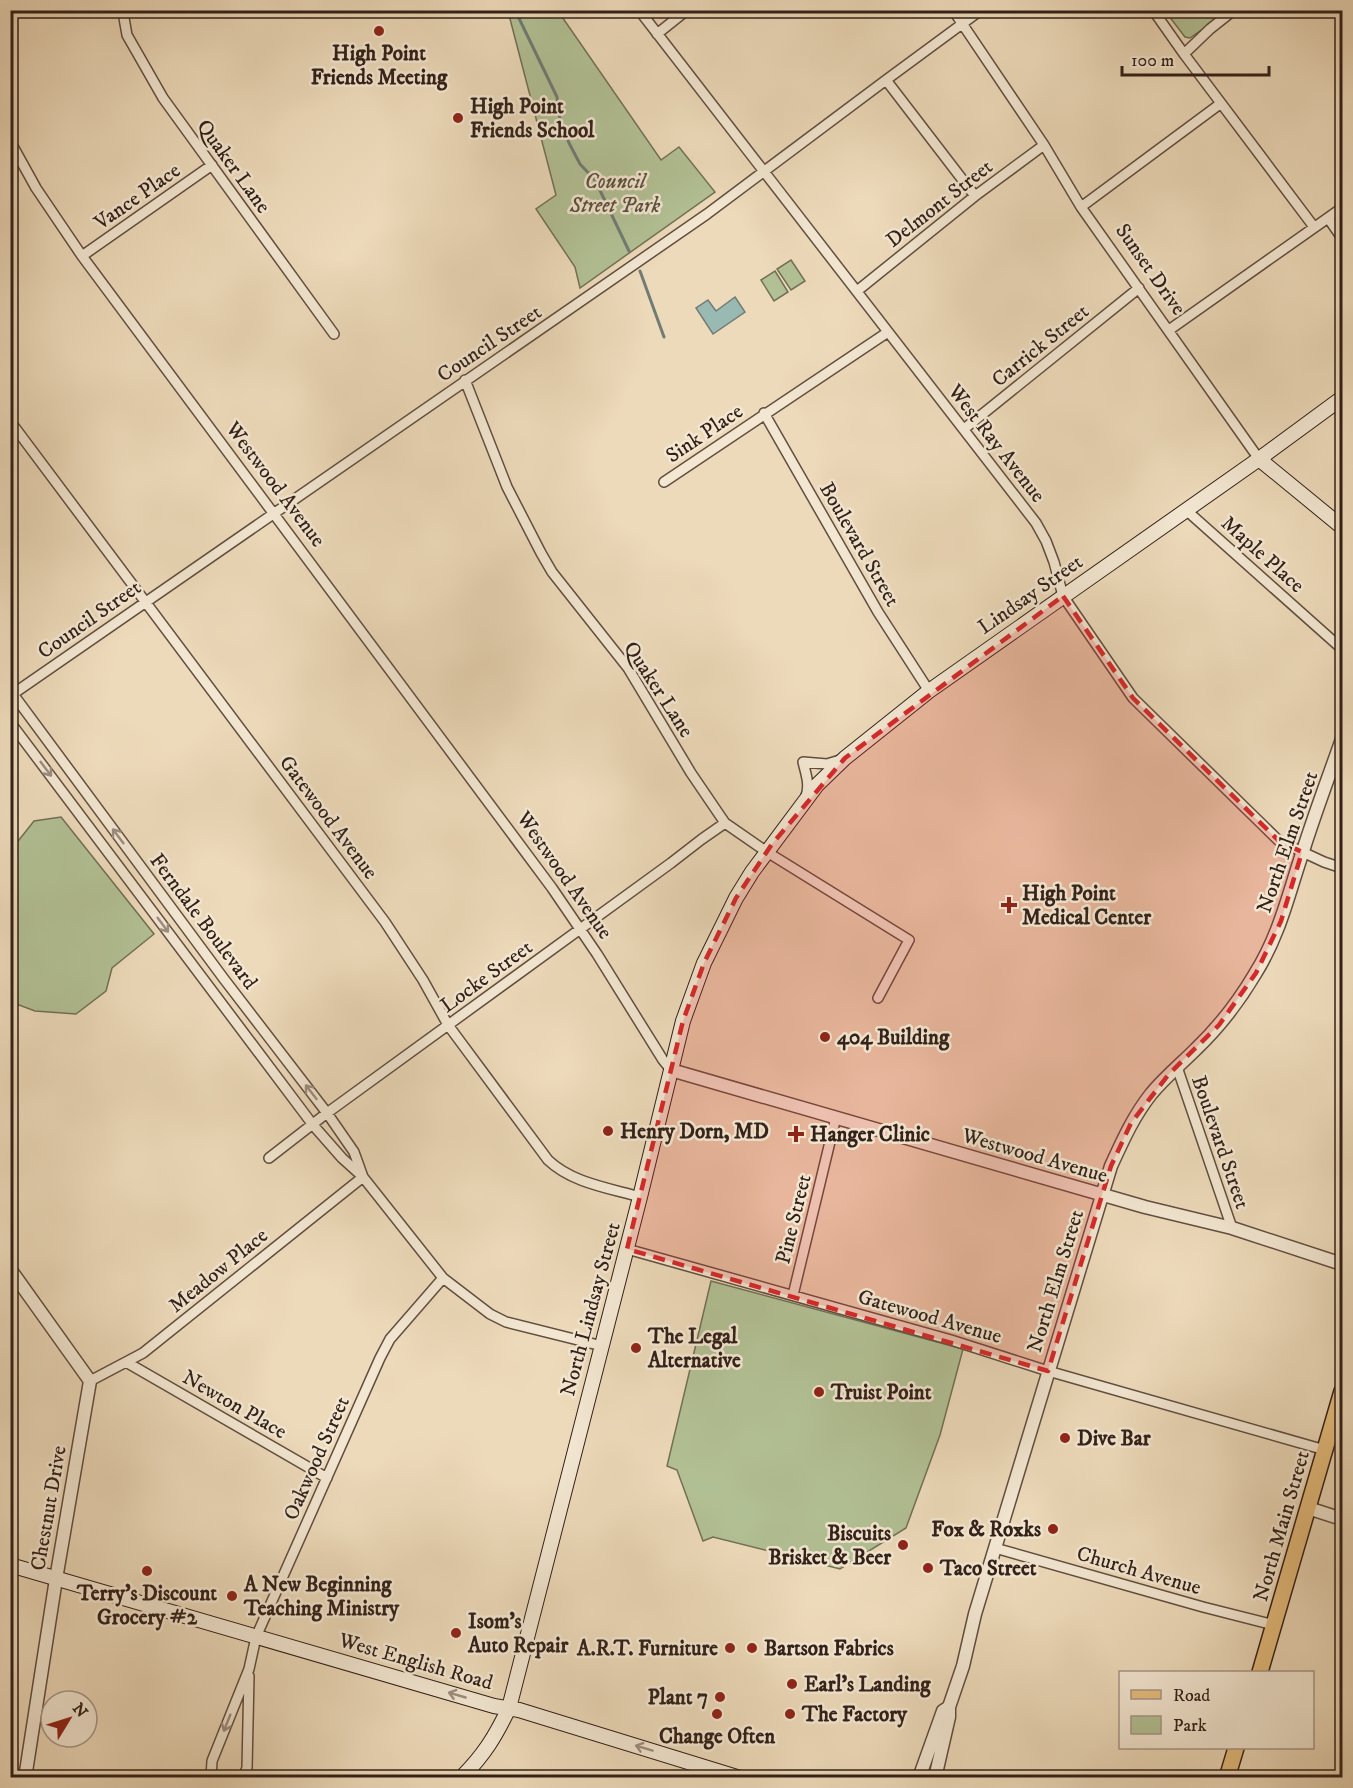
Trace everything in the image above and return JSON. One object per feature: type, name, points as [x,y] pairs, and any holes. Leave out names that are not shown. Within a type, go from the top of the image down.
[{"type":"main road","name":"Lindsay Street","points":[[767,852],[817,785],[844,758],[929,691],[1342,398]]},
{"type":"main road","name":"Sunset Drive","points":[[1259,459],[1342,527]]},
{"type":"main road","name":"North Lindsay Street","points":[[461,1778],[494,1739],[509,1708],[683,1021],[704,963],[736,898],[767,852]]},
{"type":"main road","name":"North Main Street","points":[[1260,1671],[1342,1391]]},
{"type":"main road","name":"West English Road","points":[[10,1565],[494,1706],[519,1710],[740,1778]]},
{"type":"main road","points":[[1228,1777],[1236,1749]]},
{"type":"street","name":"Quaker Lane","points":[[126,10],[124,18],[127,35],[163,98],[334,334]]},
{"type":"street","name":"West Ray Avenue","points":[[639,10],[1036,523],[1054,562],[1063,596],[1133,698],[1280,841],[1342,868]]},
{"type":"street","points":[[657,34],[687,10]]},
{"type":"street","name":"Sunset Drive","points":[[953,10],[1044,145],[1081,207],[1259,459]]},
{"type":"street","name":"Council Street","points":[[11,693],[707,214],[981,10]]},
{"type":"street","points":[[1154,10],[1220,104],[1314,227]]},
{"type":"street","points":[[1184,54],[1234,10]]},
{"type":"street","points":[[886,80],[975,196]]},
{"type":"street","points":[[1081,207],[1220,104]]},
{"type":"street","name":"Westwood Avenue","points":[[10,141],[36,188],[82,256],[476,782],[552,888],[671,1070],[1102,1195],[1232,1228],[1342,1264]]},
{"type":"street","name":"Delmont Street","points":[[857,291],[975,196],[1044,145]]},
{"type":"street","name":"Vance Place","points":[[82,256],[212,165]]},
{"type":"street","points":[[1169,330],[1342,208]]},
{"type":"street","points":[[1328,218],[1342,238]]},
{"type":"street","name":"Carrick Street","points":[[964,429],[1139,288]]},
{"type":"street","points":[[764,413],[888,332]]},
{"type":"street","name":"Quaker Lane","points":[[465,380],[507,488],[552,572],[628,668],[725,823],[767,852],[909,940],[878,998]]},
{"type":"street","name":"Sink Place","points":[[664,482],[764,413]]},
{"type":"street","name":"Boulevard Street","points":[[764,413],[878,612],[929,691]]},
{"type":"street","name":"Gatewood Avenue","points":[[10,421],[385,922],[423,980],[448,1025],[554,1165],[574,1178],[640,1197]]},
{"type":"street","name":"Maple Place","points":[[1186,510],[1342,650]]},
{"type":"street","name":"Ferndale Boulevard","points":[[11,693],[327,1113],[354,1152],[363,1177]]},
{"type":"street","name":"Ferndale Boulevard","points":[[10,722],[313,1125],[342,1158],[363,1177],[444,1278],[490,1314],[507,1322],[602,1346]]},
{"type":"street","name":"North Elm Street","points":[[934,1778],[949,1717],[949,1707],[963,1666],[975,1614],[1111,1166],[1131,1123],[1150,1095],[1219,1025],[1239,1000],[1256,973],[1281,921],[1302,852],[1342,739]]},
{"type":"street","points":[[802,804],[808,793],[808,783],[802,762],[827,764],[844,758]]},
{"type":"street","name":"Locke Street","points":[[269,1158],[327,1113],[725,823]]},
{"type":"street","name":"Boulevard Street","points":[[1177,1067],[1232,1228]]},
{"type":"street","name":"Pine Street","points":[[793,1295],[836,1117]]},
{"type":"street","name":"Meadow Place","points":[[90,1381],[143,1353],[363,1177]]},
{"type":"street","name":"Gatewood Avenue","points":[[627,1249],[951,1340],[1048,1371],[1325,1450]]},
{"type":"street","points":[[10,1269],[90,1381]]},
{"type":"street","name":"Oakwood Street","points":[[211,1778],[212,1761],[249,1669],[256,1637],[390,1339],[444,1278]]},
{"type":"street","name":"Newton Place","points":[[126,1362],[327,1478]]},
{"type":"street","name":"Chestnut Drive","points":[[25,1778],[90,1381]]},
{"type":"street","points":[[1308,1508],[1342,1519]]},
{"type":"street","name":"Church Avenue","points":[[995,1548],[1274,1625]]},
{"type":"street","name":"Oakwood Street","points":[[243,1778],[247,1768],[249,1669]]},
{"type":"street","name":"North Elm Street","points":[[919,1778],[943,1711],[949,1707]]},
{"type":"highlighted area","points":[[1063,596],[1133,698],[1279,841],[1302,852],[1281,921],[1256,973],[1219,1025],[1169,1074],[1131,1123],[1111,1166],[1048,1371],[627,1249],[683,1021],[704,963],[736,898],[772,844],[845,758]]},
{"type":"green space","name":"Council Street Park","points":[[516,11],[558,11],[661,160],[679,147],[715,192],[580,288],[575,267],[536,209],[556,195],[509,15]]},
{"type":"green space","points":[[1165,11],[1228,11],[1190,38],[1185,37]]},
{"type":"green space","points":[[791,260],[805,281],[791,290],[777,269]]},
{"type":"green space","points":[[775,271],[788,292],[774,301],[761,280]]},
{"type":"green space","points":[[61,817],[154,934],[112,968],[106,991],[76,1014],[35,1011],[11,1002],[11,850],[34,821]]},
{"type":"green space","name":"Truist Point","points":[[711,1281],[963,1349],[940,1435],[906,1528],[840,1569],[713,1537],[703,1541],[677,1470],[667,1466]]},
{"type":"water","points":[[735,297],[745,312],[713,334],[696,308],[708,300],[716,311]]},
{"type":"waterway","points":[[515,10],[557,97],[560,120],[569,143],[580,164],[595,180],[629,251]]},
{"type":"waterway","points":[[640,271],[664,337]]},
{"type":"place","name":"High Point Friends Meeting","points":[[379,31]]},
{"type":"place","name":"High Point Friends School","points":[[458,118]]},
{"type":"place","name":"High Point Medical Center","points":[[1009,905]]},
{"type":"place","name":"404 Building","points":[[825,1037]]},
{"type":"place","name":"Henry Dorn, MD","points":[[608,1131]]},
{"type":"place","name":"Hanger Clinic","points":[[796,1134]]},
{"type":"place","name":"The Legal Alternative","points":[[636,1348]]},
{"type":"place","name":"Truist Point","points":[[819,1392]]},
{"type":"place","name":"Dive Bar","points":[[1065,1438]]},
{"type":"place","name":"Fox & Roxks","points":[[1053,1529]]},
{"type":"place","name":"Biscuits Brisket & Beer","points":[[903,1545]]},
{"type":"place","name":"Taco Street","points":[[928,1568]]},
{"type":"place","name":"Terry's Discount Grocery #2","points":[[147,1571]]},
{"type":"place","name":"A New Beginning Teaching Ministry","points":[[232,1596]]},
{"type":"place","name":"Isom's Auto Repair","points":[[456,1633]]},
{"type":"place","name":"A.R.T. Furniture","points":[[730,1648]]},
{"type":"place","name":"Bartson Fabrics","points":[[752,1648]]},
{"type":"place","name":"Earl's Landing","points":[[792,1684]]},
{"type":"place","name":"Plant 7","points":[[720,1697]]},
{"type":"place","name":"Change Often","points":[[717,1714]]},
{"type":"place","name":"The Factory","points":[[790,1714]]}]
